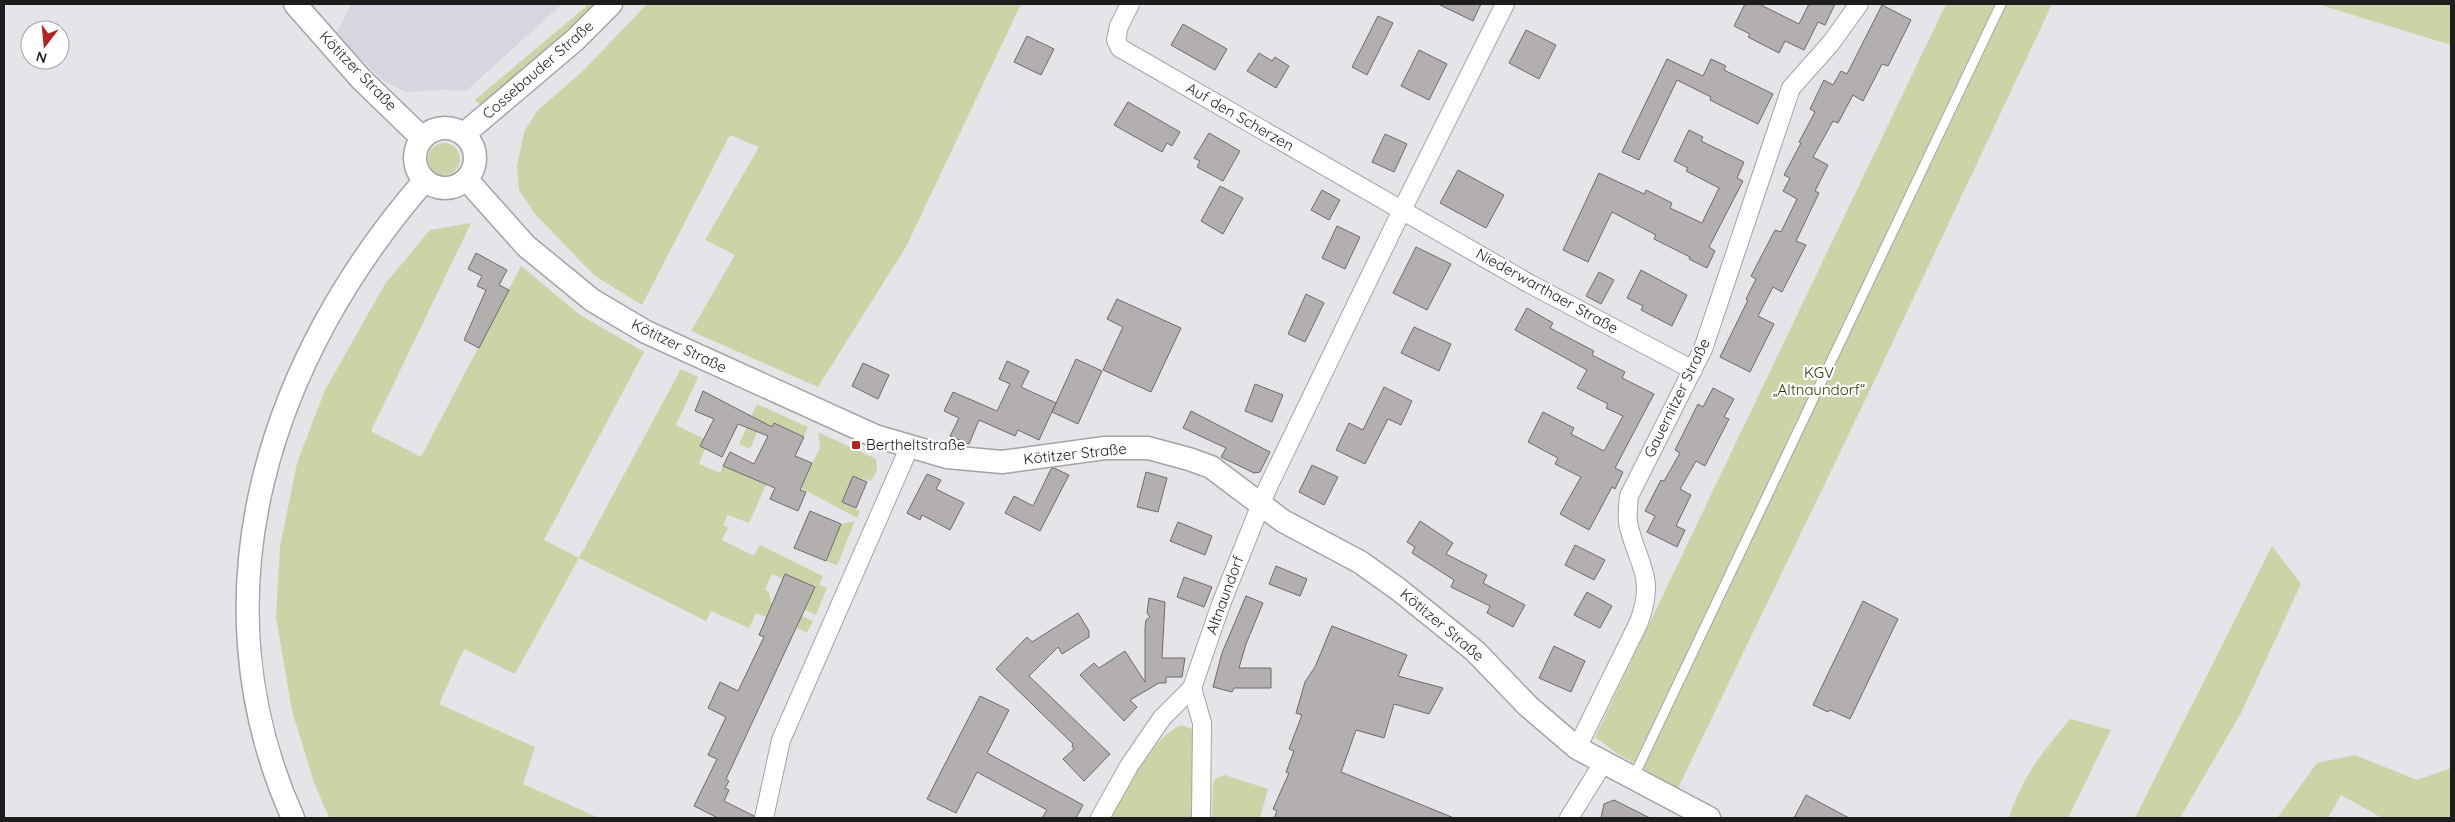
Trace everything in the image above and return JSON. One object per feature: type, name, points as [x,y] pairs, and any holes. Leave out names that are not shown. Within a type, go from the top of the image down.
[{"type":"street","name":"Kötitzer Straße","points":[[295,4],[361,79],[422,138]]},
{"type":"street","name":"Cossebauder Straße","points":[[464,134],[575,40],[611,4]]},
{"type":"street","name":"Auf den Scherzen","points":[[1130,4],[1119,26],[1116,40],[1120,48],[1402,210]]},
{"type":"street","points":[[1260,504],[1402,210],[1505,4]]},
{"type":"street","name":"Gauernitzer Straße","points":[[1577,748],[1639,622],[1646,602],[1647,581],[1628,522],[1629,496],[1703,349],[1791,88],[1831,43],[1859,4]]},
{"type":"street","points":[[438,128],[453,128],[464,134],[473,144],[476,154],[474,167],[467,180],[456,187],[442,188],[425,180],[417,170],[415,162],[415,151],[422,138],[438,128]]},
{"type":"street","points":[[293,818],[284,798],[262,729],[249,656],[248,571],[252,529],[260,487],[292,389],[313,346],[363,261],[425,180]]},
{"type":"street","name":"Kötitzer Straße","points":[[467,180],[526,246],[592,300],[618,316],[721,368],[875,436],[909,448],[947,457],[1002,462],[1105,448],[1148,448],[1189,458],[1211,467],[1283,521],[1360,562],[1398,588],[1475,651],[1528,706],[1577,748],[1709,818]]},
{"type":"street","name":"Niederwarthaer Straße","points":[[1402,210],[1530,284],[1693,370]]},
{"type":"street","points":[[764,818],[781,740],[909,448]]},
{"type":"street","name":"Altnaundorf","points":[[1100,818],[1129,766],[1158,724],[1192,688],[1221,604],[1260,504]]},
{"type":"street","points":[[1192,688],[1202,723],[1201,818]]},
{"type":"street","points":[[1568,818],[1603,763]]},
{"type":"lane","points":[[1633,779],[2001,4]]},
{"type":"shaded area","points":[[351,4],[562,4],[466,91],[405,92],[381,79],[336,34]]},
{"type":"green space","points":[[589,4],[598,4],[555,45],[481,105],[475,100]]},
{"type":"green space","points":[[647,4],[1021,4],[907,245],[818,387],[691,331],[735,255],[705,240],[759,147],[730,135],[642,305],[595,276],[535,214],[519,190],[517,166],[524,132],[537,111],[584,70]]},
{"type":"green space","name":"KGV „Altnaundorf“","points":[[1946,4],[2052,4],[1871,388],[1678,788],[1618,754],[1595,737]]},
{"type":"green space","points":[[2317,4],[2451,4],[2451,45]]},
{"type":"green space","points":[[444,143],[450,144],[455,148],[459,153],[459,165],[455,170],[450,174],[444,175],[438,174],[433,170],[429,165],[428,159],[429,153],[433,148],[438,144]]},
{"type":"green space","points":[[471,223],[371,431],[421,457],[521,266],[580,315],[644,352],[544,540],[579,558],[515,674],[464,649],[439,704],[535,747],[523,784],[599,818],[329,818],[314,782],[292,711],[276,617],[280,547],[297,463],[325,390],[385,284],[430,230]]},
{"type":"green space","points":[[681,369],[698,377],[676,425],[704,439],[700,446],[705,449],[699,464],[720,473],[723,466],[759,481],[768,481],[749,523],[728,515],[723,525],[728,528],[722,540],[754,556],[760,545],[823,576],[819,585],[827,588],[816,615],[805,610],[815,587],[785,575],[783,579],[772,574],[765,590],[769,592],[771,602],[813,621],[807,633],[797,628],[798,624],[769,611],[766,617],[756,613],[749,628],[711,611],[706,621],[579,558]]},
{"type":"green space","points":[[757,404],[808,427],[804,437],[774,423],[769,434],[758,430],[750,449],[739,444]]},
{"type":"green space","points":[[818,432],[876,459],[877,470],[871,481],[853,476],[842,502],[860,511],[857,518],[790,482],[804,481],[820,447]]},
{"type":"green space","points":[[855,521],[837,565],[826,561],[841,524]]},
{"type":"green space","points":[[2272,546],[2301,584],[2241,713],[2180,818],[2135,818]]},
{"type":"green space","points":[[2070,719],[2111,730],[2068,818],[2009,818],[2020,789],[2034,765]]},
{"type":"green space","points":[[1182,725],[1192,729],[1194,818],[1111,818],[1149,752],[1170,732]]},
{"type":"green space","points":[[2355,755],[2417,780],[2451,768],[2451,818],[2382,818],[2341,795],[2328,818],[2277,818],[2317,763]]},
{"type":"green space","points":[[1225,775],[1268,789],[1260,818],[1212,818],[1213,785],[1215,779]]},
{"type":"building","points":[[1438,4],[1481,4],[1473,21]]},
{"type":"building","points":[[1745,4],[1759,4],[1799,24],[1809,4],[1835,4],[1825,25],[1818,22],[1804,50],[1785,41],[1779,53],[1748,37],[1750,34],[1734,26]]},
{"type":"building","points":[[1882,5],[1911,20],[1888,66],[1882,64],[1863,101],[1853,95],[1838,123],[1833,121],[1813,157],[1828,165],[1815,191],[1819,193],[1796,241],[1806,245],[1782,292],[1773,287],[1758,316],[1774,324],[1750,372],[1720,357],[1748,300],[1746,299],[1756,279],[1751,276],[1775,230],[1781,232],[1797,199],[1783,191],[1790,178],[1784,175],[1815,112],[1810,109],[1824,80],[1833,85],[1841,71],[1847,74]]},
{"type":"building","points":[[1378,16],[1393,23],[1367,75],[1352,67]]},
{"type":"building","points":[[1183,24],[1227,49],[1215,70],[1171,45]]},
{"type":"building","points":[[1526,30],[1556,45],[1539,79],[1509,63]]},
{"type":"building","points":[[1027,36],[1054,49],[1041,75],[1014,62]]},
{"type":"building","points":[[1419,50],[1447,64],[1429,100],[1401,86]]},
{"type":"building","points":[[1259,53],[1272,61],[1275,57],[1289,66],[1276,88],[1247,71]]},
{"type":"building","points":[[1667,59],[1703,76],[1711,59],[1726,66],[1724,70],[1773,94],[1758,124],[1710,100],[1711,97],[1677,80],[1639,160],[1622,152]]},
{"type":"building","points":[[1128,102],[1180,132],[1172,146],[1167,143],[1162,152],[1114,125]]},
{"type":"building","points":[[1689,130],[1703,137],[1701,141],[1744,162],[1737,178],[1743,181],[1709,247],[1715,251],[1707,268],[1654,239],[1656,235],[1612,212],[1588,262],[1563,250],[1599,173],[1644,194],[1646,190],[1672,203],[1670,208],[1702,223],[1719,188],[1686,171],[1688,168],[1674,161]]},
{"type":"building","points":[[1209,133],[1240,151],[1223,181],[1197,167],[1200,161],[1194,158]]},
{"type":"building","points":[[1385,134],[1407,144],[1394,172],[1372,162]]},
{"type":"building","points":[[1458,170],[1504,195],[1486,228],[1440,203]]},
{"type":"building","points":[[1220,186],[1243,198],[1223,234],[1201,221]]},
{"type":"building","points":[[1322,190],[1340,200],[1329,220],[1311,210]]},
{"type":"building","points":[[1337,226],[1360,237],[1345,269],[1322,258]]},
{"type":"building","points":[[1416,247],[1451,264],[1427,310],[1393,293]]},
{"type":"building","points":[[476,253],[507,270],[499,285],[509,290],[479,348],[464,340],[486,290],[477,286],[482,276],[468,269]]},
{"type":"building","points":[[1641,270],[1687,295],[1672,326],[1641,310],[1643,306],[1627,298]]},
{"type":"building","points":[[1599,272],[1614,280],[1601,304],[1586,296]]},
{"type":"building","points":[[1306,294],[1324,303],[1305,342],[1288,334]]},
{"type":"building","points":[[1117,299],[1181,328],[1151,392],[1103,370],[1123,327],[1107,319]]},
{"type":"building","points":[[1527,308],[1553,323],[1550,328],[1594,351],[1592,355],[1625,372],[1622,378],[1654,394],[1615,468],[1623,472],[1615,489],[1612,487],[1589,530],[1560,514],[1581,477],[1555,464],[1558,458],[1528,442],[1543,412],[1574,428],[1571,434],[1604,451],[1623,416],[1606,408],[1608,404],[1577,388],[1587,370],[1515,330]]},
{"type":"building","points":[[1414,327],[1451,344],[1439,371],[1401,353]]},
{"type":"building","points":[[1076,359],[1102,371],[1078,424],[1052,412]]},
{"type":"building","points":[[1007,361],[1029,371],[1021,387],[1056,403],[1039,440],[1018,430],[1015,436],[979,420],[969,444],[950,436],[959,418],[944,411],[953,392],[997,411],[1010,384],[999,379]]},
{"type":"building","points":[[863,363],[889,375],[878,399],[852,386]]},
{"type":"building","points":[[1255,384],[1283,395],[1272,422],[1245,411]]},
{"type":"building","points":[[1384,387],[1412,401],[1401,425],[1388,419],[1365,464],[1336,450],[1349,423],[1363,430]]},
{"type":"building","points":[[1713,388],[1734,399],[1724,417],[1729,419],[1705,466],[1696,461],[1680,489],[1691,495],[1676,526],[1685,530],[1677,547],[1647,532],[1655,516],[1645,511],[1661,480],[1664,481],[1680,453],[1675,450],[1698,404],[1703,407]]},
{"type":"building","points":[[703,391],[772,427],[774,423],[804,437],[795,456],[812,463],[800,490],[806,492],[798,511],[770,499],[775,488],[723,466],[730,452],[754,464],[768,436],[738,424],[722,457],[700,446],[714,419],[695,411]]},
{"type":"building","points":[[1191,411],[1270,452],[1260,472],[1254,473],[1221,457],[1226,448],[1183,428]]},
{"type":"building","points":[[1312,465],[1338,477],[1324,505],[1299,492]]},
{"type":"building","points":[[1054,468],[1069,475],[1040,531],[1005,513],[1014,496],[1033,506],[1051,469]]},
{"type":"building","points":[[1146,472],[1167,478],[1158,512],[1137,507]]},
{"type":"building","points":[[927,474],[941,480],[936,489],[964,503],[950,530],[922,515],[920,520],[907,513]]},
{"type":"building","points":[[853,476],[867,482],[856,508],[842,502]]},
{"type":"building","points":[[810,511],[841,524],[826,561],[794,548]]},
{"type":"building","points":[[1420,521],[1453,543],[1446,554],[1487,575],[1483,583],[1525,605],[1513,627],[1487,613],[1490,606],[1451,587],[1454,580],[1412,553],[1415,547],[1407,542]]},
{"type":"building","points":[[1178,522],[1212,536],[1205,555],[1170,541]]},
{"type":"building","points":[[1575,545],[1605,560],[1594,580],[1565,565]]},
{"type":"building","points":[[1276,566],[1307,579],[1300,596],[1269,584]]},
{"type":"building","points":[[785,574],[815,587],[726,779],[729,781],[725,788],[729,790],[724,801],[754,816],[754,818],[718,818],[694,806],[717,759],[708,755],[726,717],[708,708],[720,682],[738,691],[764,637],[759,635]]},
{"type":"building","points":[[1184,577],[1212,587],[1204,607],[1177,597]]},
{"type":"building","points":[[1587,592],[1612,606],[1600,628],[1574,615]]},
{"type":"building","points":[[1246,596],[1263,603],[1246,644],[1239,668],[1271,668],[1271,688],[1234,688],[1232,692],[1213,687],[1222,653]]},
{"type":"building","points":[[1149,598],[1165,602],[1162,658],[1185,658],[1182,677],[1166,677],[1166,683],[1159,683],[1130,700],[1137,707],[1124,721],[1080,675],[1094,663],[1099,668],[1125,651],[1145,682],[1145,628],[1146,620],[1150,617],[1147,613]]},
{"type":"building","points":[[1863,601],[1898,619],[1850,719],[1813,705]]},
{"type":"building","points":[[1078,613],[1089,631],[1089,637],[1062,654],[1058,647],[1029,676],[1110,754],[1084,781],[1063,759],[1074,749],[1073,744],[996,669],[1027,637],[1032,642]]},
{"type":"building","points":[[1332,626],[1407,655],[1398,676],[1443,688],[1429,714],[1394,704],[1384,738],[1356,730],[1341,772],[1454,818],[1274,818],[1277,811],[1273,809],[1289,773],[1286,772],[1294,751],[1289,749],[1302,715],[1296,713],[1305,682],[1315,667]]},
{"type":"building","points":[[1554,646],[1585,661],[1571,692],[1539,678]]},
{"type":"building","points":[[980,696],[1009,710],[987,753],[1083,805],[1076,818],[1042,818],[1047,810],[977,772],[956,813],[927,799]]},
{"type":"building","points":[[1806,795],[1849,818],[1794,818]]},
{"type":"building","points":[[1614,800],[1650,818],[1601,818],[1604,804]]},
{"type":"place","name":"Bertheltstraße","points":[[856,445]]}]
